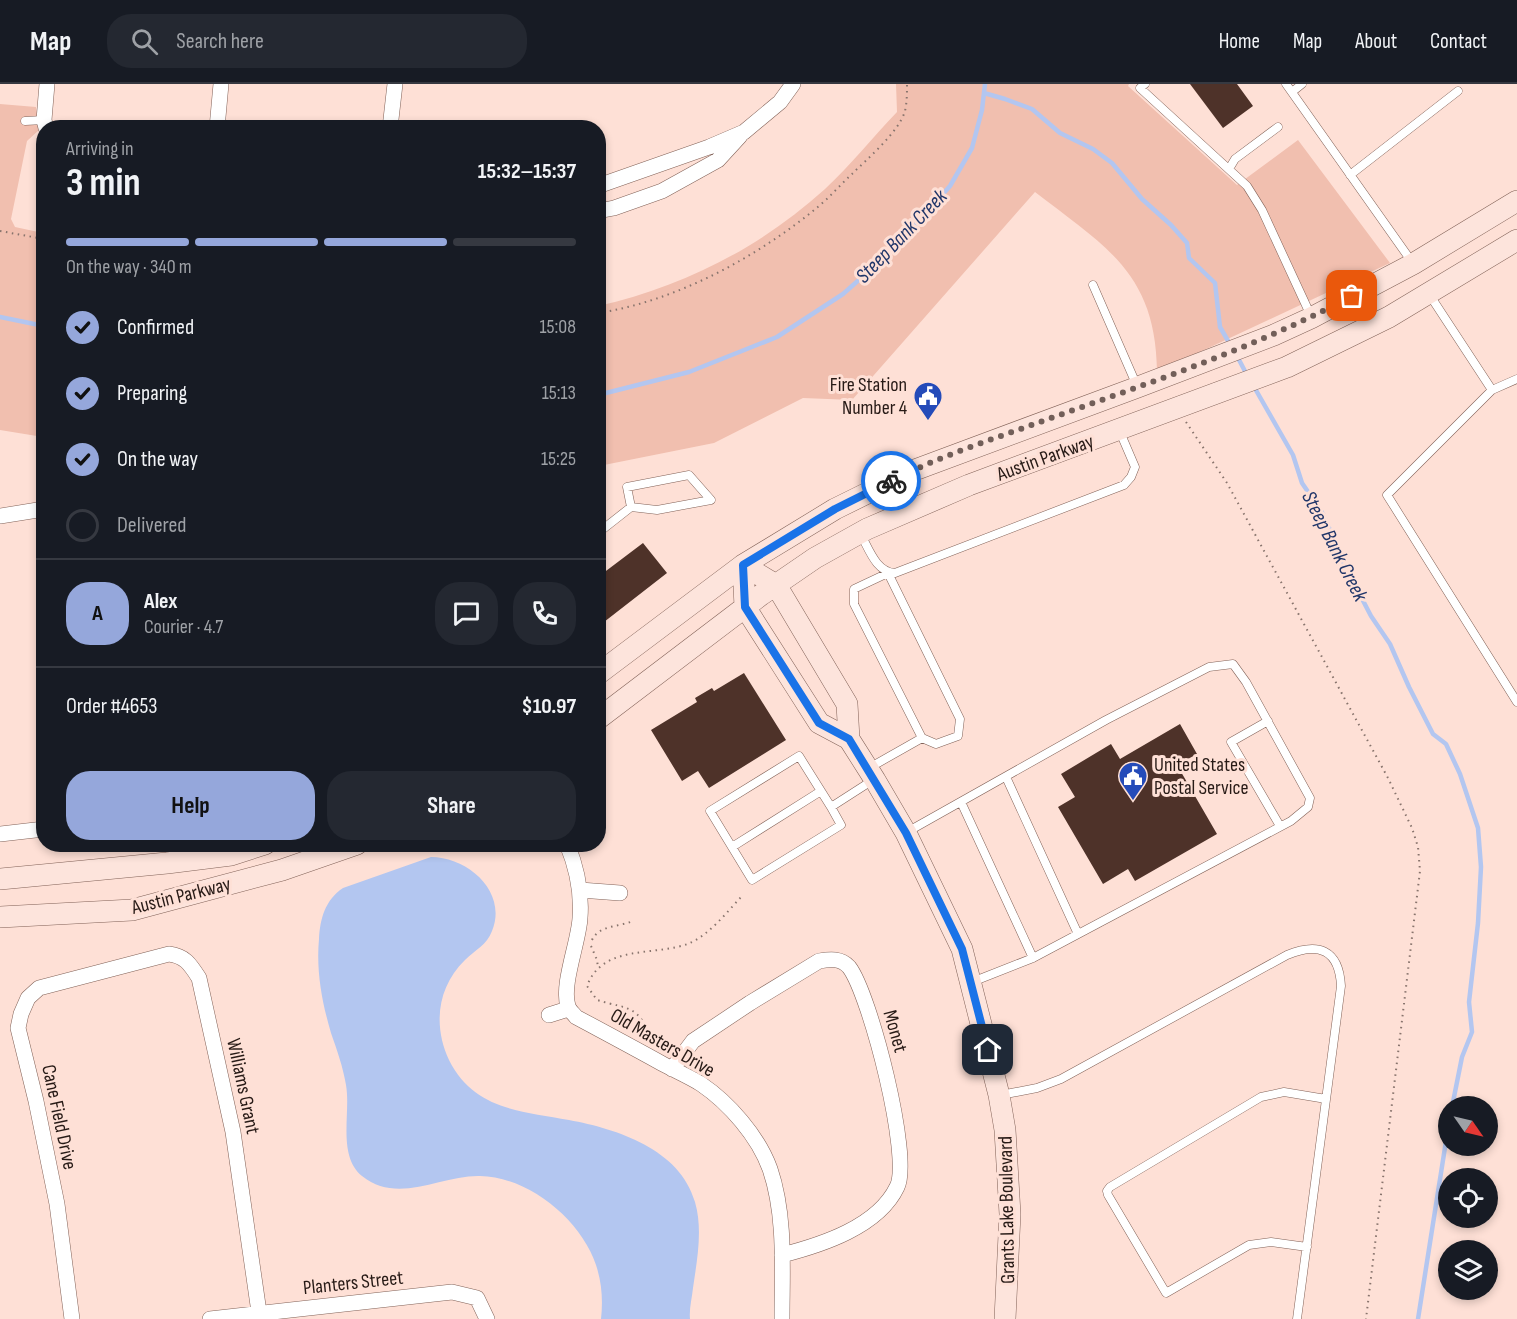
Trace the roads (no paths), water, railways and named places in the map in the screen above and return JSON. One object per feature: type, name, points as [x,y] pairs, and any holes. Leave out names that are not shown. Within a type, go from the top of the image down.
[{"type":"main road","name":"Austin Parkway","points":[[606,668],[743,565],[835,509],[912,471],[1198,364],[1311,318],[1413,264],[1517,201]]},
{"type":"main road","name":"Austin Parkway","points":[[606,713],[776,585],[815,558],[860,534],[958,489],[1287,367],[1362,331],[1430,294],[1517,240]]},
{"type":"main road","points":[[1413,264],[1430,294]]},
{"type":"main road","points":[[743,565],[745,607],[819,723],[849,739]]},
{"type":"main road","name":"Grants Lake Boulevard","points":[[743,565],[776,585],[847,704],[849,739],[906,833],[962,949],[999,1095],[1005,1130],[1010,1214],[1005,1319]]},
{"type":"main road","name":"Austin Parkway","points":[[0,879],[167,864],[241,852]]},
{"type":"main road","name":"Austin Parkway","points":[[0,917],[132,910],[282,870],[334,852]]},
{"type":"street","points":[[45,120],[47,84]]},
{"type":"street","points":[[218,120],[221,84]]},
{"type":"street","points":[[391,120],[395,84]]},
{"type":"street","points":[[606,210],[662,191],[718,160],[744,132],[780,102],[793,84]]},
{"type":"street","points":[[606,183],[709,147],[744,132]]},
{"type":"street","points":[[0,516],[36,510]]},
{"type":"street","points":[[0,834],[36,830]]},
{"type":"street","points":[[549,1015],[568,1009],[566,992],[580,918],[580,890],[576,867],[570,852]]},
{"type":"street","points":[[580,890],[620,893]]},
{"type":"street","name":"Williams Grant","points":[[95,972],[169,954],[181,956],[190,964],[199,978],[233,1132],[260,1316]]},
{"type":"street","name":"Monet","points":[[672,1069],[693,1041],[819,961],[831,959],[842,962],[856,979],[877,1033],[888,1083],[901,1158],[898,1186],[888,1201],[871,1216],[842,1235],[815,1246],[782,1255]]},
{"type":"street","name":"Cane Field Drive","points":[[72,1319],[57,1204],[18,1028],[28,998],[39,988],[95,972]]},
{"type":"street","name":"Old Masters Drive","points":[[568,1009],[576,1017],[701,1084],[725,1104],[756,1143],[769,1167],[779,1210],[782,1319]]},
{"type":"street","name":"Planters Street","points":[[210,1319],[260,1316],[452,1292],[477,1298],[488,1319]]},
{"type":"lane","points":[[1145,84],[1140,88],[1247,186],[1262,210],[1311,318]]},
{"type":"lane","points":[[1286,84],[1413,264]]},
{"type":"lane","points":[[1292,92],[1302,84]]},
{"type":"lane","points":[[1350,175],[1458,91]]},
{"type":"lane","points":[[25,121],[36,123]]},
{"type":"lane","points":[[1229,169],[1235,159],[1278,127]]},
{"type":"lane","points":[[1093,285],[1138,387]]},
{"type":"lane","points":[[1430,294],[1492,390]]},
{"type":"lane","points":[[1517,379],[1492,390],[1387,495],[1517,702]]},
{"type":"lane","points":[[860,534],[880,568],[888,573],[960,719],[958,736],[936,744],[922,738],[854,604],[854,589],[888,573],[895,573],[1124,485],[1131,477],[1135,467],[1119,430]]},
{"type":"lane","points":[[606,526],[631,507],[657,510],[711,500],[689,475],[627,487],[631,507]]},
{"type":"lane","points":[[906,833],[1106,720],[1209,667],[1233,664],[1246,682],[1310,798],[1308,807],[1291,821],[1033,958],[970,982]]},
{"type":"lane","points":[[1268,721],[1231,742],[1281,826]]},
{"type":"lane","points":[[831,807],[871,774],[922,738]]},
{"type":"lane","points":[[799,756],[821,792],[842,825],[752,880],[710,811],[799,756]]},
{"type":"lane","points":[[1006,777],[1078,934]]},
{"type":"lane","points":[[732,847],[821,792]]},
{"type":"lane","points":[[962,802],[1033,958]]},
{"type":"lane","points":[[999,1095],[1038,1088],[1061,1079],[1303,948],[1316,948],[1332,957],[1337,965],[1341,986],[1297,1319]]},
{"type":"lane","points":[[1307,1247],[1271,1242],[1249,1245],[1166,1293],[1107,1191],[1110,1187],[1261,1097],[1284,1092],[1326,1099]]},
{"type":"water","points":[[431,857],[458,863],[471,870],[489,890],[494,903],[495,917],[490,936],[456,971],[443,995],[440,1007],[441,1034],[449,1060],[459,1077],[485,1099],[517,1110],[607,1129],[644,1144],[676,1168],[695,1202],[699,1223],[690,1319],[601,1319],[600,1278],[589,1248],[566,1217],[551,1204],[517,1184],[498,1178],[480,1176],[405,1188],[390,1188],[376,1184],[362,1176],[354,1167],[347,1145],[346,1085],[320,986],[318,951],[322,917],[332,898],[343,888]]},
{"type":"waterway","name":"Steep Bank Creek","points":[[606,393],[689,372],[777,337],[843,294],[895,248],[950,186],[972,148],[982,110],[985,84]]},
{"type":"waterway","name":"Steep Bank Creek","points":[[984,93],[1032,109],[1060,133],[1093,149],[1112,163],[1142,199],[1187,243],[1189,258],[1215,283],[1220,327],[1231,346]]},
{"type":"waterway","name":"Steep Bank Creek","points":[[0,317],[36,324]]},
{"type":"waterway","name":"Steep Bank Creek","points":[[1237,356],[1247,375]]},
{"type":"waterway","name":"Steep Bank Creek","points":[[1253,385],[1293,455],[1302,483],[1323,514],[1346,568],[1371,616],[1390,644],[1433,734],[1446,744],[1460,774],[1478,828],[1481,867],[1478,923],[1469,1002],[1472,1032],[1462,1057],[1454,1096]]},
{"type":"waterway","name":"Steep Bank Creek","points":[[1418,1319],[1444,1156]]},
{"type":"place","name":"Fire Station Number 4","points":[[928,422]]},
{"type":"place","name":"United States Postal Service","points":[[1133,802]]}]
